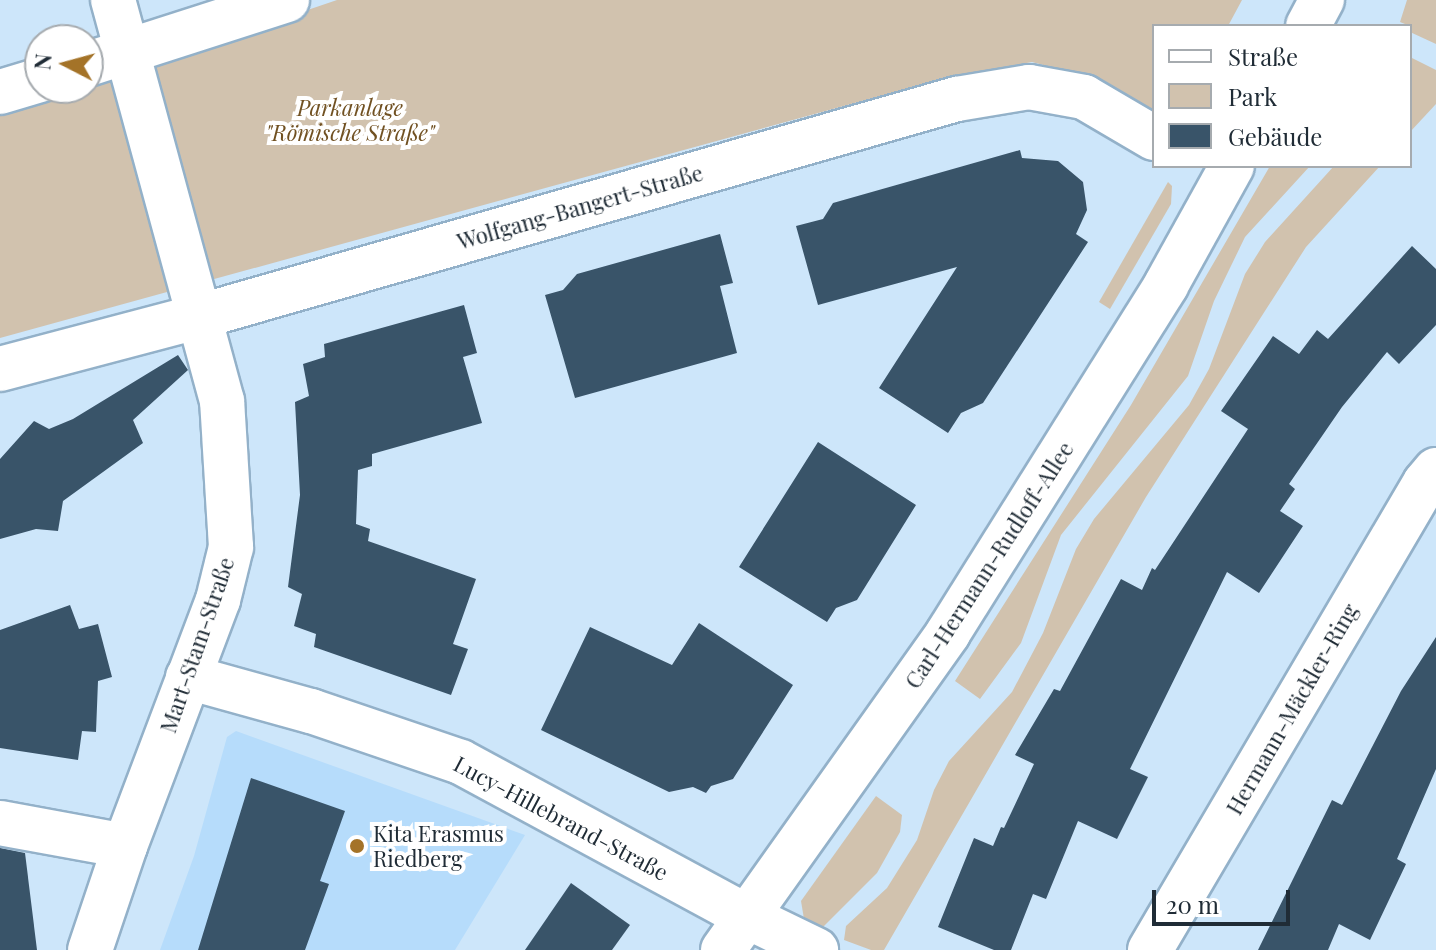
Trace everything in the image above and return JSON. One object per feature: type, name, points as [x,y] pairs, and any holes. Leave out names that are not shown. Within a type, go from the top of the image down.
[{"type":"street","name":"Mart-Stam-Straße","points":[[90,950],[125,846],[218,600],[231,547],[222,401],[154,154],[130,51],[113,0]]},
{"type":"street","points":[[104,59],[287,0]]},
{"type":"street","points":[[1309,24],[1322,0]]},
{"type":"street","points":[[0,92],[24,85]]},
{"type":"street","name":"Wolfgang-Bangert-Straße","points":[[0,369],[201,316],[957,99],[1029,87],[1084,97],[1152,137]]},
{"type":"street","name":"Carl-Hermann-Rudloff-Allee","points":[[735,933],[948,633],[1166,285],[1217,172]]},
{"type":"street","name":"Hermann-Mäckler-Ring","points":[[1150,950],[1425,483],[1436,470]]},
{"type":"street","name":"Lucy-Hillebrand-Straße","points":[[188,677],[311,711],[461,762],[735,933]]},
{"type":"street","points":[[0,823],[125,846]]},
{"type":"street","points":[[735,933],[816,950]]},
{"type":"shaded area","name":"Kita Erasmus Riedberg","points":[[236,731],[525,835],[455,950],[160,950],[194,856],[227,737]]},
{"type":"green space","name":"Parkanlage \"Römische Straße\"","points":[[337,0],[1242,0],[1229,24],[1152,24],[1152,109],[1093,78],[1032,62],[949,77],[0,338],[0,113],[32,104],[104,104],[104,80]]},
{"type":"green space","points":[[1407,0],[1436,0],[1436,44],[1412,33],[1412,24],[1400,22]]},
{"type":"green space","points":[[1412,58],[1436,70],[1436,104],[1412,130]]},
{"type":"green space","points":[[1269,168],[1308,168],[1245,237],[1214,301],[1188,376],[1061,535],[1021,643],[980,699],[955,681],[1131,405]]},
{"type":"green space","points":[[1332,168],[1378,168],[1306,247],[1146,497],[884,950],[871,950],[844,940],[846,926],[887,888],[917,840],[934,790],[949,761],[1012,692],[1043,633],[1076,549],[1094,519],[1189,405],[1209,369],[1245,274],[1265,242]]},
{"type":"green space","points":[[1168,182],[1172,186],[1171,204],[1110,309],[1099,302]]},
{"type":"green space","points":[[876,796],[902,815],[900,832],[877,873],[819,931],[805,925],[801,901]]},
{"type":"building","points":[[1020,150],[1022,158],[1058,161],[1083,182],[1087,210],[1076,234],[1088,242],[983,403],[961,413],[948,433],[879,388],[957,267],[818,305],[796,226],[823,219],[833,203]]},
{"type":"building","points":[[720,234],[733,283],[720,286],[737,353],[575,398],[545,295],[563,290],[577,274]]},
{"type":"building","points":[[1412,246],[1436,269],[1436,325],[1399,364],[1387,352],[1342,407],[1289,484],[1295,489],[1280,511],[1303,526],[1259,593],[1227,572],[1130,769],[1148,777],[1117,839],[1078,821],[1046,899],[1033,894],[1011,950],[994,950],[938,927],[974,838],[993,846],[1001,827],[1004,828],[1034,764],[1015,755],[1054,689],[1060,691],[1121,579],[1142,590],[1152,568],[1155,570],[1248,429],[1221,411],[1273,336],[1299,354],[1317,330],[1328,339]]},
{"type":"building","points":[[464,305],[477,353],[463,357],[482,423],[372,454],[372,466],[358,470],[356,524],[370,529],[368,541],[476,579],[453,644],[468,649],[451,695],[314,647],[316,634],[294,626],[302,594],[288,587],[300,495],[295,402],[309,396],[303,364],[325,357],[324,344]]},
{"type":"building","points":[[178,355],[188,370],[133,420],[143,443],[63,501],[58,531],[36,529],[0,539],[0,459],[34,421],[49,429],[73,419]]},
{"type":"building","points":[[818,442],[916,505],[857,600],[836,608],[827,622],[739,567]]},
{"type":"building","points":[[70,605],[79,629],[98,624],[112,677],[98,681],[96,732],[82,731],[78,760],[0,748],[0,630]]},
{"type":"building","points":[[699,623],[793,685],[733,779],[711,786],[706,793],[693,787],[669,792],[541,730],[590,627],[672,665]]},
{"type":"building","points":[[1436,637],[1436,769],[1397,859],[1406,864],[1370,940],[1339,924],[1328,950],[1258,950],[1332,800],[1342,805],[1401,691]]},
{"type":"building","points":[[251,778],[345,811],[320,881],[329,884],[305,950],[198,950]]},
{"type":"building","points":[[0,848],[25,853],[37,950],[0,950]]},
{"type":"building","points":[[571,883],[630,925],[612,950],[525,950]]},
{"type":"place","name":"Kita Erasmus Riedberg","points":[[357,846]]}]
